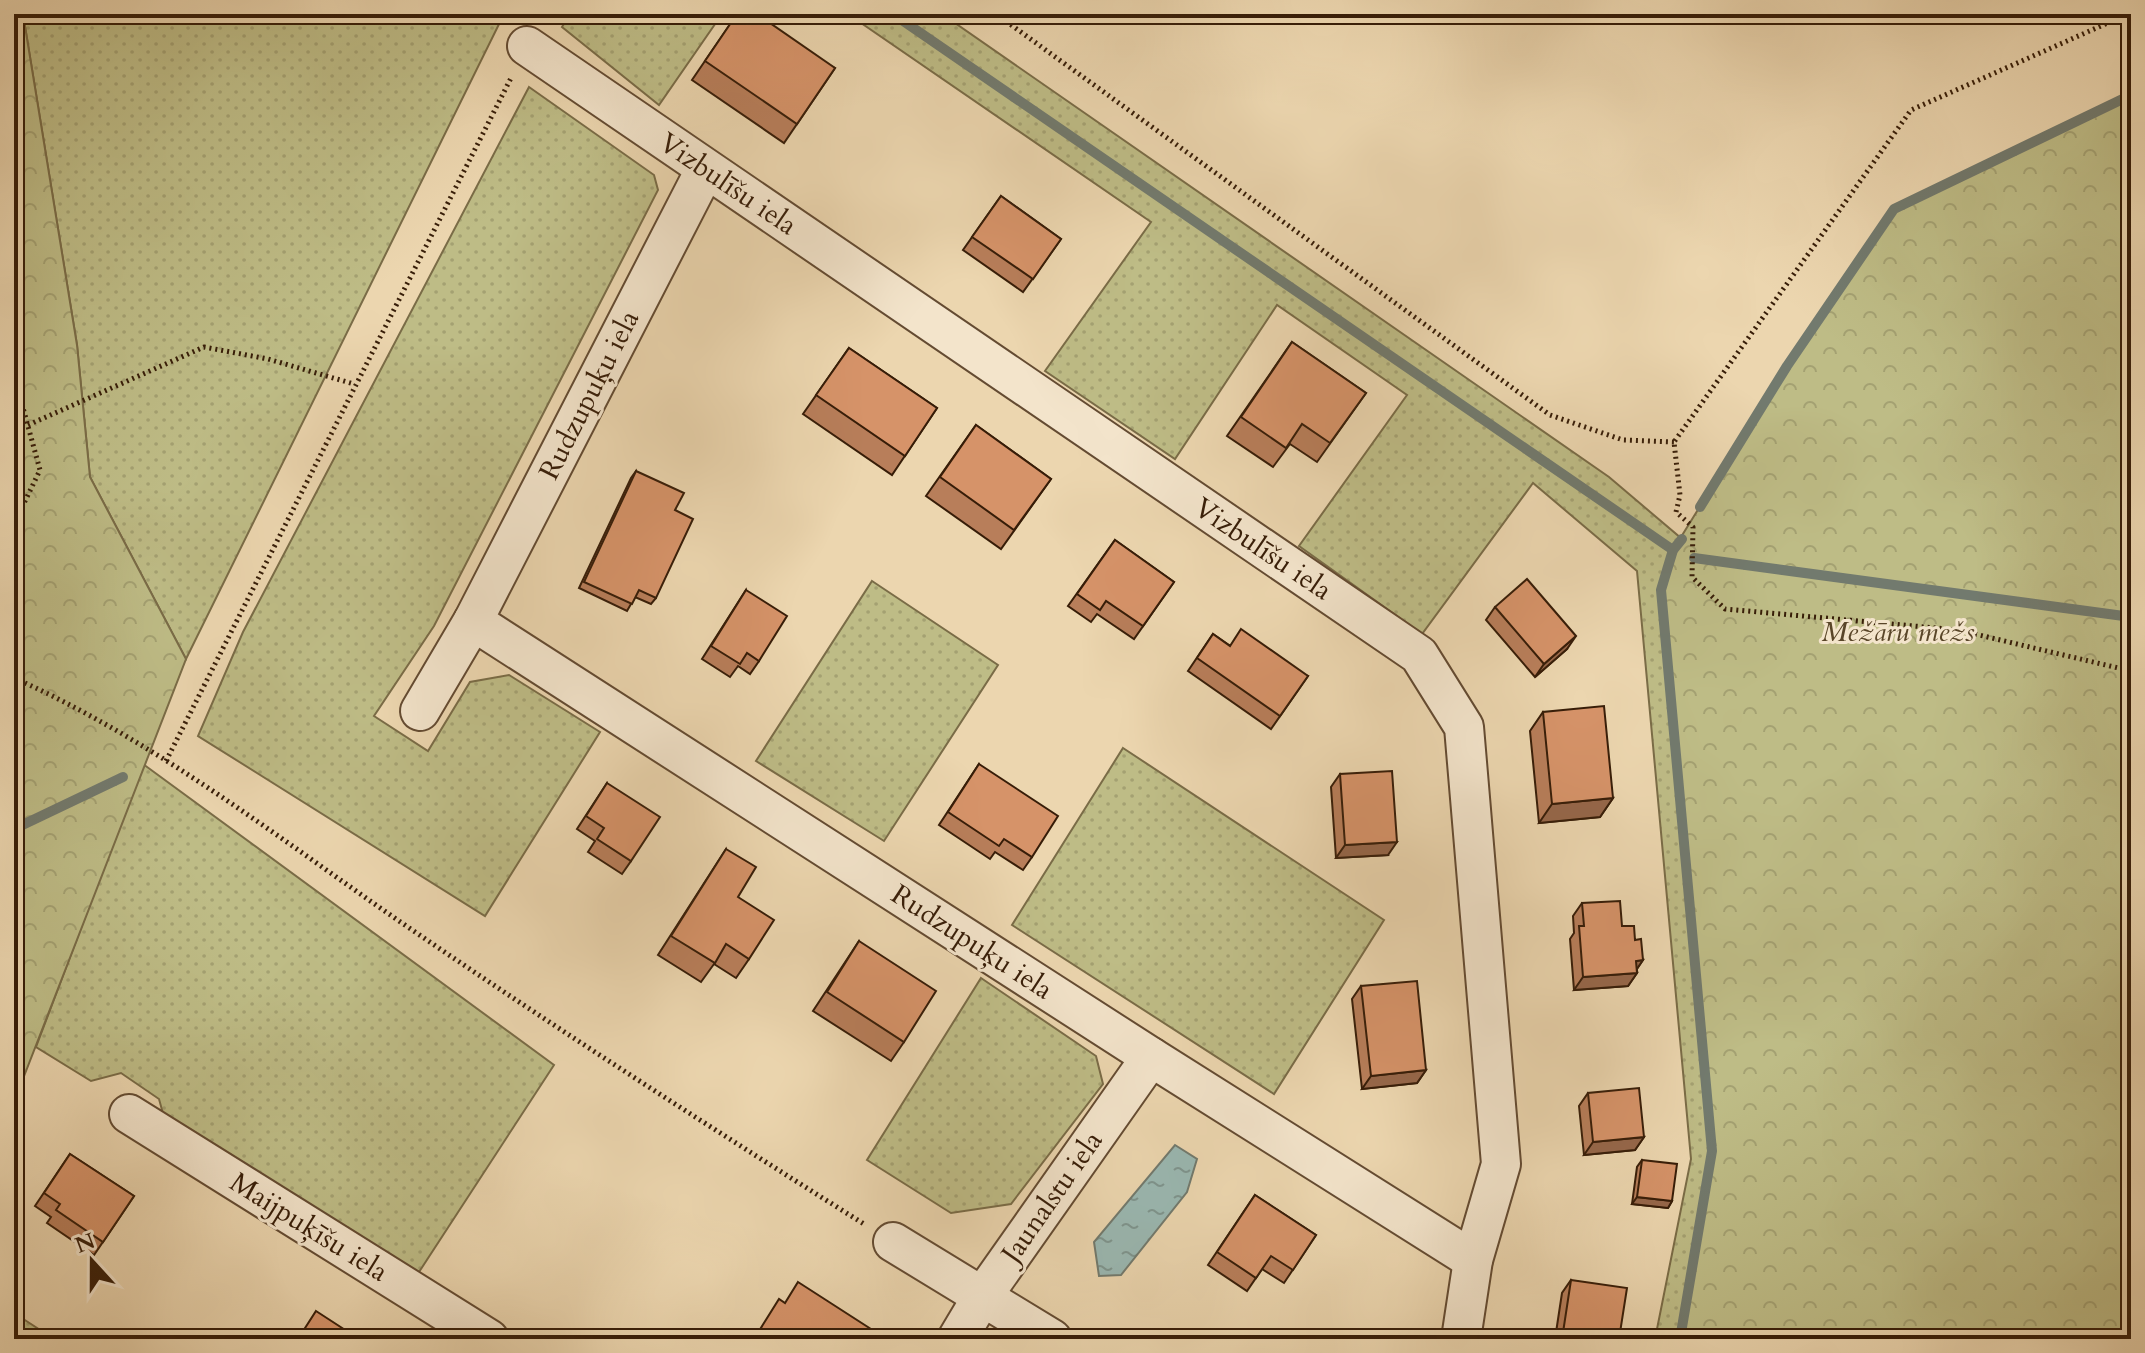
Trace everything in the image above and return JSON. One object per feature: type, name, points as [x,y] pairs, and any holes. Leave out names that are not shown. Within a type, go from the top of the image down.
[{"type":"street","name":"Vizbulīšu iela","points":[[527,46],[1419,655],[1464,727],[1501,1164],[1473,1260],[1461,1339]]},
{"type":"street","name":"Rudzupuķu iela","points":[[420,711],[473,621],[705,170]]},
{"type":"street","name":"Rudzupuķu iela","points":[[473,621],[1473,1260]]},
{"type":"street","name":"Jaunalstu iela","points":[[957,1339],[982,1297],[1151,1057]]},
{"type":"street","name":"Maijpuķīšu iela","points":[[129,1114],[489,1339]]},
{"type":"street","points":[[893,1242],[1052,1339]]},
{"type":"path","points":[[996,14],[1550,415],[1623,440],[1674,442]]},
{"type":"path","points":[[2128,14],[1911,110],[1674,442],[1680,495],[1676,512],[1693,527],[1692,577],[1725,609],[1958,630],[2131,671]]},
{"type":"path","points":[[166,761],[527,46]]},
{"type":"path","points":[[28,425],[204,347],[268,359],[354,384]]},
{"type":"path","points":[[14,375],[40,470],[14,524]]},
{"type":"path","points":[[14,678],[59,698],[166,761],[585,1048],[893,1242]]},
{"type":"green space","points":[[14,14],[23,14],[77,345],[90,477],[186,659],[14,1102]]},
{"type":"green space","points":[[23,14],[504,14],[186,659],[90,477],[77,345]]},
{"type":"green space","points":[[570,14],[722,14],[659,105],[562,27]]},
{"type":"green space","points":[[848,14],[942,14],[1609,477],[1682,539],[1673,550],[1661,590],[1712,1151],[1680,1339],[1655,1339],[1691,1159],[1637,571],[1533,483],[1422,634],[1299,546],[1407,395],[1277,305],[1175,459],[1045,371],[1151,222]]},
{"type":"green space","points":[[529,87],[654,175],[658,190],[434,626],[374,716],[428,751],[470,682],[509,675],[600,732],[485,916],[198,736],[243,632]]},
{"type":"green space","name":"Mežāru mežs","points":[[2131,95],[2131,1339],[1680,1339],[1712,1151],[1661,590],[1673,550],[1787,366],[1894,209]]},
{"type":"green space","points":[[872,581],[998,665],[884,841],[756,761]]},
{"type":"green space","points":[[1123,748],[1384,920],[1274,1094],[1012,925]]},
{"type":"green space","points":[[143,764],[554,1065],[419,1272],[164,1117],[159,1099],[121,1073],[91,1081],[36,1047]]},
{"type":"green space","points":[[981,978],[1096,1056],[1103,1084],[1011,1204],[951,1213],[867,1160]]},
{"type":"green space","points":[[14,1313],[54,1339],[14,1339]]},
{"type":"water","points":[[1175,1145],[1197,1159],[1187,1192],[1121,1275],[1099,1276],[1094,1242]]},
{"type":"building","points":[[737,14],[757,14],[835,68],[797,124],[705,61]]},
{"type":"building","points":[[1001,196],[1061,239],[1033,279],[972,237]]},
{"type":"building","points":[[1292,342],[1366,393],[1330,443],[1302,424],[1286,448],[1241,417]]},
{"type":"building","points":[[849,348],[937,408],[905,456],[816,395]]},
{"type":"building","points":[[976,425],[1051,479],[1014,530],[940,477]]},
{"type":"building","points":[[636,471],[684,493],[675,510],[693,519],[656,598],[639,590],[632,604],[584,582]]},
{"type":"building","points":[[1115,540],[1174,582],[1143,626],[1106,601],[1100,610],[1077,594]]},
{"type":"building","points":[[1527,579],[1576,636],[1544,664],[1495,607]]},
{"type":"building","points":[[746,590],[787,616],[759,661],[747,653],[740,664],[711,646]]},
{"type":"building","points":[[1241,629],[1308,676],[1280,716],[1197,658],[1213,634],[1230,646]]},
{"type":"building","points":[[1604,706],[1613,798],[1552,804],[1543,712]]},
{"type":"building","points":[[979,764],[1058,816],[1032,857],[1004,839],[999,846],[948,812]]},
{"type":"building","points":[[1392,771],[1397,842],[1345,845],[1340,774]]},
{"type":"building","points":[[607,783],[660,817],[631,861],[597,839],[604,828],[586,816]]},
{"type":"building","points":[[726,849],[756,867],[738,897],[774,920],[749,959],[726,944],[715,963],[671,936]]},
{"type":"building","points":[[1620,901],[1622,926],[1634,926],[1635,940],[1641,939],[1643,960],[1636,961],[1637,973],[1583,977],[1579,926],[1584,926],[1582,903]]},
{"type":"building","points":[[859,941],[936,991],[904,1042],[827,992]]},
{"type":"building","points":[[1417,981],[1426,1070],[1371,1076],[1361,986]]},
{"type":"building","points":[[1639,1088],[1644,1137],[1593,1142],[1588,1093]]},
{"type":"building","points":[[70,1154],[134,1196],[103,1242],[56,1210],[60,1204],[44,1193]]},
{"type":"building","points":[[1642,1160],[1677,1164],[1672,1201],[1637,1197]]},
{"type":"building","points":[[1255,1195],[1316,1235],[1293,1270],[1271,1256],[1256,1278],[1217,1252]]},
{"type":"building","points":[[1571,1280],[1627,1288],[1619,1339],[1562,1339]]},
{"type":"building","points":[[798,1282],[874,1331],[868,1339],[754,1339],[779,1299],[785,1303]]},
{"type":"building","points":[[316,1311],[359,1339],[298,1339]]},
{"type":"building","points":[[1343,1333],[1386,1339],[1342,1339]]},
{"type":"waterway","points":[[893,14],[1673,550]]},
{"type":"waterway","points":[[1700,507],[1787,366],[1894,209],[2131,95]]},
{"type":"waterway","points":[[1680,1339],[1712,1151],[1661,590],[1673,550],[1682,539]]},
{"type":"waterway","points":[[1694,558],[2131,617]]},
{"type":"waterway","points":[[14,829],[123,777]]}]
